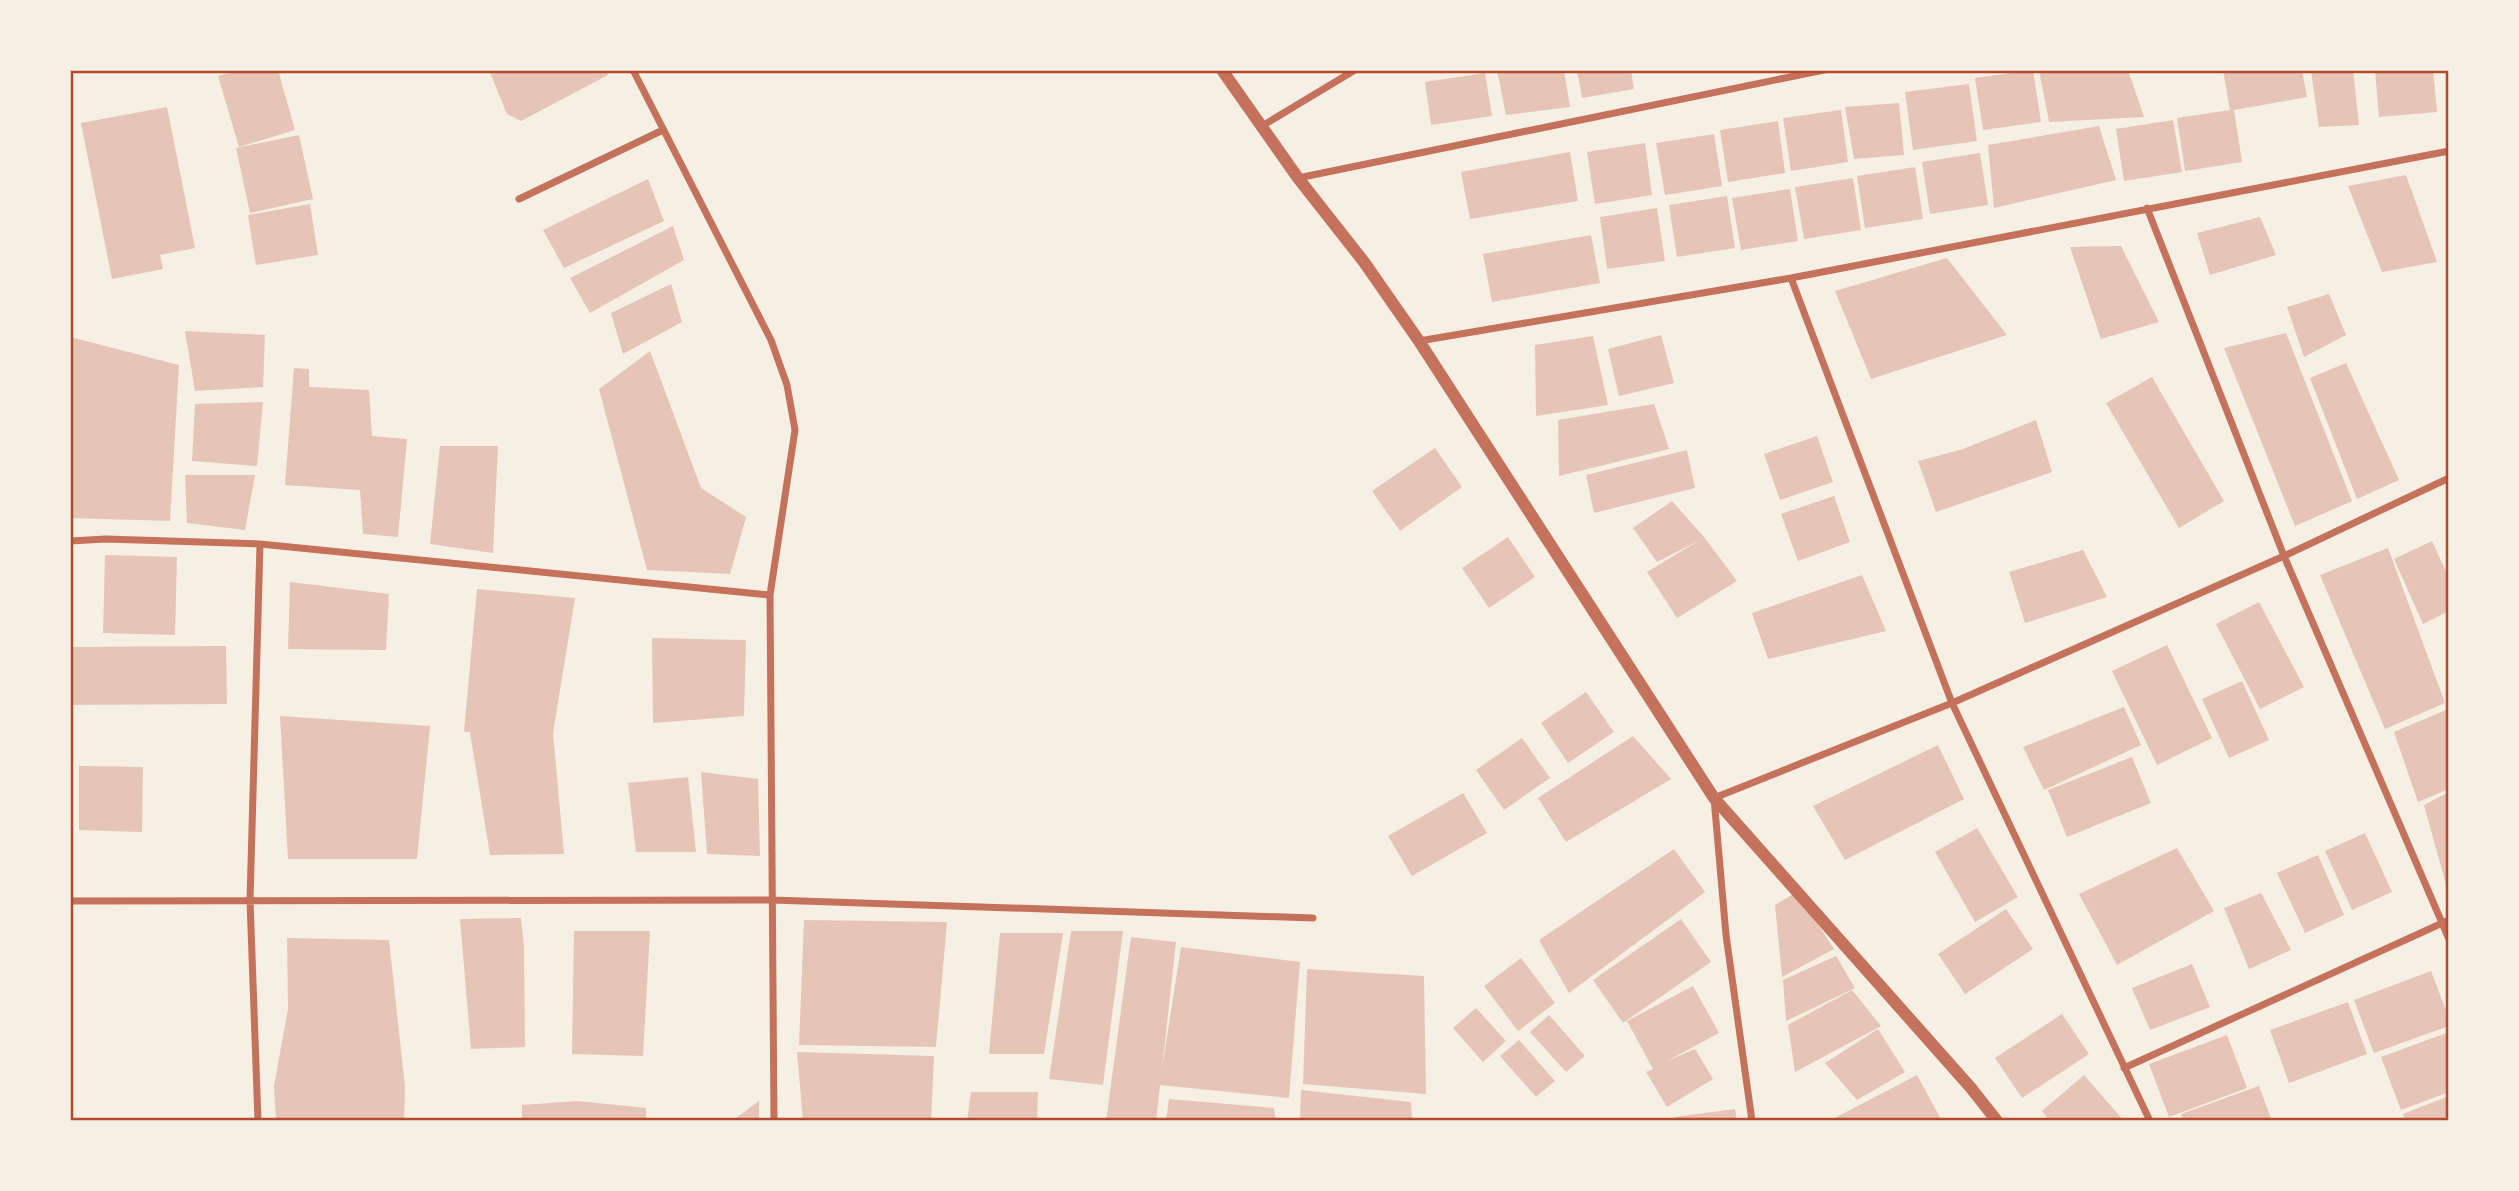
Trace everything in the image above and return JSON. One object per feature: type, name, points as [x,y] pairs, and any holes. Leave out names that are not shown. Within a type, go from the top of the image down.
[{"type":"street","points":[[633,70],[771,340],[787,385],[795,430],[770,595],[774,1121]]},
{"type":"street","points":[[1222,70],[1419,341],[1714,798],[1971,1088],[1997,1121]]},
{"type":"street","points":[[1262,126],[1355,70]]},
{"type":"street","points":[[1298,178],[1824,70]]},
{"type":"street","points":[[519,199],[663,130]]},
{"type":"street","points":[[1419,341],[1791,278],[2449,151]]},
{"type":"street","points":[[2147,208],[2284,556],[2445,921],[2449,939]]},
{"type":"street","points":[[1791,278],[1952,704],[2150,1121]]},
{"type":"street","points":[[1714,798],[1952,704],[2284,556],[2449,478]]},
{"type":"street","points":[[70,541],[106,539],[260,544],[770,595]]},
{"type":"street","points":[[258,1121],[250,900],[260,544]]},
{"type":"street","points":[[1714,798],[1726,934],[1752,1121]]},
{"type":"street","points":[[70,901],[772,900],[1313,918]]},
{"type":"street","points":[[2123,1069],[2445,921]]},
{"type":"building","points":[[240,70],[278,70],[295,130],[239,147],[218,76]]},
{"type":"building","points":[[489,70],[606,70],[608,75],[521,121],[507,114]]},
{"type":"building","points":[[1497,70],[1564,70],[1570,107],[1506,115]]},
{"type":"building","points":[[1577,70],[1631,70],[1634,89],[1582,98]]},
{"type":"building","points":[[2033,70],[2041,122],[1983,130],[1975,78]]},
{"type":"building","points":[[2039,70],[2128,70],[2144,117],[2049,122]]},
{"type":"building","points":[[2223,70],[2302,70],[2307,97],[2234,110],[2242,162],[2185,171],[2177,118],[2230,110]]},
{"type":"building","points":[[2353,70],[2359,125],[2319,127],[2311,71]]},
{"type":"building","points":[[2375,70],[2433,70],[2437,112],[2379,117]]},
{"type":"building","points":[[1485,73],[1492,116],[1431,125],[1425,82]]},
{"type":"building","points":[[1969,84],[1977,141],[1913,150],[1905,92]]},
{"type":"building","points":[[1899,103],[1904,155],[1854,159],[1845,107]]},
{"type":"building","points":[[167,107],[195,248],[160,255],[163,269],[112,279],[81,123]]},
{"type":"building","points":[[1841,110],[1848,162],[1791,171],[1783,118]]},
{"type":"building","points":[[2173,120],[2182,172],[2124,181],[2116,129]]},
{"type":"building","points":[[1778,121],[1785,173],[1728,182],[1720,130]]},
{"type":"building","points":[[2099,126],[2116,180],[1994,208],[1988,145]]},
{"type":"building","points":[[1714,134],[1722,186],[1665,195],[1656,143]]},
{"type":"building","points":[[299,135],[313,199],[250,213],[236,148]]},
{"type":"building","points":[[1645,143],[1652,195],[1595,204],[1587,152]]},
{"type":"building","points":[[1570,152],[1578,201],[1470,219],[1461,172]]},
{"type":"building","points":[[1980,153],[1988,205],[1930,214],[1922,162]]},
{"type":"building","points":[[1915,167],[1923,219],[1865,228],[1857,176]]},
{"type":"building","points":[[2406,175],[2437,262],[2382,272],[2348,186]]},
{"type":"building","points":[[1853,178],[1861,230],[1804,239],[1795,187]]},
{"type":"building","points":[[648,179],[664,221],[564,268],[543,230]]},
{"type":"building","points":[[1790,189],[1798,241],[1741,250],[1732,198]]},
{"type":"building","points":[[1727,196],[1735,248],[1677,257],[1669,205]]},
{"type":"building","points":[[310,204],[318,255],[256,265],[248,215]]},
{"type":"building","points":[[1657,208],[1665,261],[1607,269],[1600,217]]},
{"type":"building","points":[[2260,217],[2276,255],[2210,275],[2197,233]]},
{"type":"building","points":[[673,226],[684,260],[590,313],[570,278]]},
{"type":"building","points":[[1591,235],[1600,283],[1492,302],[1483,254]]},
{"type":"building","points":[[2121,246],[2159,322],[2101,339],[2070,247]]},
{"type":"building","points":[[1947,258],[2007,335],[1871,379],[1835,291]]},
{"type":"building","points":[[671,284],[682,322],[623,354],[611,313]]},
{"type":"building","points":[[2329,294],[2346,335],[2304,357],[2287,307]]},
{"type":"building","points":[[185,331],[265,335],[263,387],[195,391]]},
{"type":"building","points":[[2286,333],[2352,501],[2295,526],[2224,348]]},
{"type":"building","points":[[1661,335],[1674,383],[1619,396],[1608,349]]},
{"type":"building","points":[[1593,336],[1608,405],[1536,416],[1535,345]]},
{"type":"building","points":[[70,337],[179,365],[170,521],[70,518]]},
{"type":"building","points":[[650,351],[701,488],[746,517],[730,574],[647,570],[599,389]]},
{"type":"building","points":[[2346,363],[2399,480],[2357,499],[2310,378]]},
{"type":"building","points":[[294,368],[309,369],[309,387],[369,390],[372,436],[407,439],[398,537],[363,534],[360,490],[285,485]]},
{"type":"building","points":[[2152,377],[2224,501],[2179,528],[2106,403]]},
{"type":"building","points":[[263,402],[257,466],[192,461],[195,404]]},
{"type":"building","points":[[1654,404],[1669,449],[1559,476],[1558,420]]},
{"type":"building","points":[[2036,420],[2052,472],[1936,512],[1918,461],[1963,449]]},
{"type":"building","points":[[1817,436],[1833,482],[1780,500],[1764,454]]},
{"type":"building","points":[[440,446],[498,446],[493,553],[430,544]]},
{"type":"building","points":[[1435,448],[1462,487],[1400,531],[1372,491]]},
{"type":"building","points":[[1687,450],[1695,488],[1594,513],[1586,475]]},
{"type":"building","points":[[185,475],[255,475],[245,530],[187,523]]},
{"type":"building","points":[[1834,496],[1850,542],[1798,561],[1781,514]]},
{"type":"building","points":[[1672,501],[1704,537],[1737,581],[1677,618],[1647,572],[1698,541],[1657,562],[1633,528]]},
{"type":"building","points":[[1508,537],[1535,577],[1489,608],[1462,568]]},
{"type":"building","points":[[2432,541],[2449,578],[2449,611],[2423,624],[2394,559]]},
{"type":"building","points":[[2388,548],[2445,703],[2385,729],[2320,575]]},
{"type":"building","points":[[2083,550],[2107,597],[2025,623],[2009,572]]},
{"type":"building","points":[[105,555],[177,557],[175,635],[103,633]]},
{"type":"building","points":[[1862,575],[1886,631],[1768,659],[1752,613]]},
{"type":"building","points":[[290,582],[389,594],[386,650],[288,649]]},
{"type":"building","points":[[477,589],[575,598],[553,733],[564,854],[490,855],[470,732],[464,732]]},
{"type":"building","points":[[2259,602],[2304,687],[2260,709],[2216,624]]},
{"type":"building","points":[[652,638],[746,640],[744,716],[653,723]]},
{"type":"building","points":[[2167,645],[2212,738],[2157,765],[2112,671]]},
{"type":"building","points":[[226,646],[227,704],[73,705],[72,647]]},
{"type":"building","points":[[2242,681],[2269,740],[2229,758],[2202,699]]},
{"type":"building","points":[[1586,692],[1614,732],[1568,763],[1541,723]]},
{"type":"building","points":[[2124,707],[2141,745],[2044,790],[2023,747]]},
{"type":"building","points":[[2446,710],[2449,717],[2449,789],[2418,802],[2394,732]]},
{"type":"building","points":[[280,716],[430,726],[417,859],[288,859]]},
{"type":"building","points":[[1633,736],[1671,779],[1566,842],[1538,798]]},
{"type":"building","points":[[1522,738],[1550,778],[1504,810],[1476,770]]},
{"type":"building","points":[[1938,745],[1964,799],[1845,860],[1813,806]]},
{"type":"building","points":[[2132,757],[2151,803],[2067,837],[2048,790]]},
{"type":"building","points":[[79,766],[143,767],[142,832],[79,830]]},
{"type":"building","points":[[701,772],[758,779],[760,856],[707,854]]},
{"type":"building","points":[[688,777],[696,852],[636,852],[628,783]]},
{"type":"building","points":[[2449,792],[2449,892],[2448,892],[2424,805]]},
{"type":"building","points":[[1463,793],[1487,833],[1412,876],[1388,836]]},
{"type":"building","points":[[1977,828],[2018,897],[1975,922],[1935,852]]},
{"type":"building","points":[[2365,833],[2392,892],[2352,910],[2325,851]]},
{"type":"building","points":[[2177,848],[2214,911],[2117,965],[2079,894]]},
{"type":"building","points":[[1674,849],[1705,892],[1569,993],[1539,940]]},
{"type":"building","points":[[2318,855],[2344,915],[2305,933],[2277,873]]},
{"type":"building","points":[[1797,892],[1834,949],[1782,977],[1775,905]]},
{"type":"building","points":[[2261,893],[2291,950],[2249,969],[2224,908]]},
{"type":"building","points":[[2006,909],[2033,949],[1965,994],[1938,954]]},
{"type":"building","points":[[521,918],[525,1047],[471,1049],[460,919]]},
{"type":"building","points":[[1681,919],[1711,962],[1623,1023],[1593,980]]},
{"type":"building","points":[[804,920],[947,922],[936,1047],[799,1045]]},
{"type":"building","points":[[574,931],[650,931],[643,1056],[572,1054]]},
{"type":"building","points":[[1071,931],[1123,931],[1103,1085],[1049,1079]]},
{"type":"building","points":[[1000,933],[1063,933],[1044,1054],[989,1054]]},
{"type":"building","points":[[1131,937],[1176,942],[1162,1069],[1181,947],[1300,962],[1289,1098],[1160,1085],[1156,1121],[1106,1121]]},
{"type":"building","points":[[287,938],[389,940],[405,1087],[404,1121],[276,1121],[274,1086],[288,1009]]},
{"type":"building","points":[[1836,956],[1855,988],[1786,1021],[1783,980]]},
{"type":"building","points":[[1521,958],[1555,1003],[1518,1031],[1484,986]]},
{"type":"building","points":[[2192,964],[2210,1007],[2150,1030],[2132,988]]},
{"type":"building","points":[[1307,969],[1424,976],[1426,1094],[1303,1084]]},
{"type":"building","points":[[2431,971],[2449,1018],[2449,1026],[2374,1053],[2354,1000]]},
{"type":"building","points":[[1693,986],[1719,1033],[1667,1061],[1695,1049],[1713,1079],[1667,1107],[1646,1072],[1653,1069],[1627,1021]]},
{"type":"building","points":[[1852,990],[1881,1026],[1795,1072],[1788,1025]]},
{"type":"building","points":[[2348,1002],[2367,1054],[2289,1083],[2270,1030]]},
{"type":"building","points":[[1476,1008],[1506,1041],[1483,1062],[1453,1028]]},
{"type":"building","points":[[2062,1014],[2089,1054],[2022,1098],[1995,1058]]},
{"type":"building","points":[[1549,1015],[1585,1056],[1566,1072],[1530,1032]]},
{"type":"building","points":[[1878,1029],[1905,1072],[1857,1100],[1825,1063]]},
{"type":"building","points":[[2449,1032],[2449,1092],[2401,1110],[2381,1057]]},
{"type":"building","points":[[2227,1035],[2247,1088],[2169,1117],[2149,1064]]},
{"type":"building","points":[[1519,1040],[1555,1081],[1536,1097],[1500,1056]]},
{"type":"building","points":[[797,1052],[934,1056],[931,1121],[803,1121]]},
{"type":"building","points":[[1917,1075],[1942,1121],[1829,1121]]},
{"type":"building","points":[[2084,1075],[2124,1121],[2050,1121],[2042,1111]]},
{"type":"building","points":[[2259,1086],[2272,1121],[2183,1121],[2181,1114]]},
{"type":"building","points":[[1301,1090],[1411,1102],[1412,1121],[1300,1121]]},
{"type":"building","points":[[971,1092],[1038,1092],[1037,1121],[967,1121]]},
{"type":"building","points":[[2449,1096],[2449,1121],[2406,1121],[2403,1114]]},
{"type":"building","points":[[1169,1099],[1274,1108],[1276,1121],[1166,1121]]},
{"type":"building","points":[[578,1101],[646,1108],[646,1121],[522,1121],[522,1105]]},
{"type":"building","points":[[759,1101],[759,1121],[732,1121]]},
{"type":"building","points":[[1735,1109],[1737,1121],[1675,1121],[1675,1117]]}]
